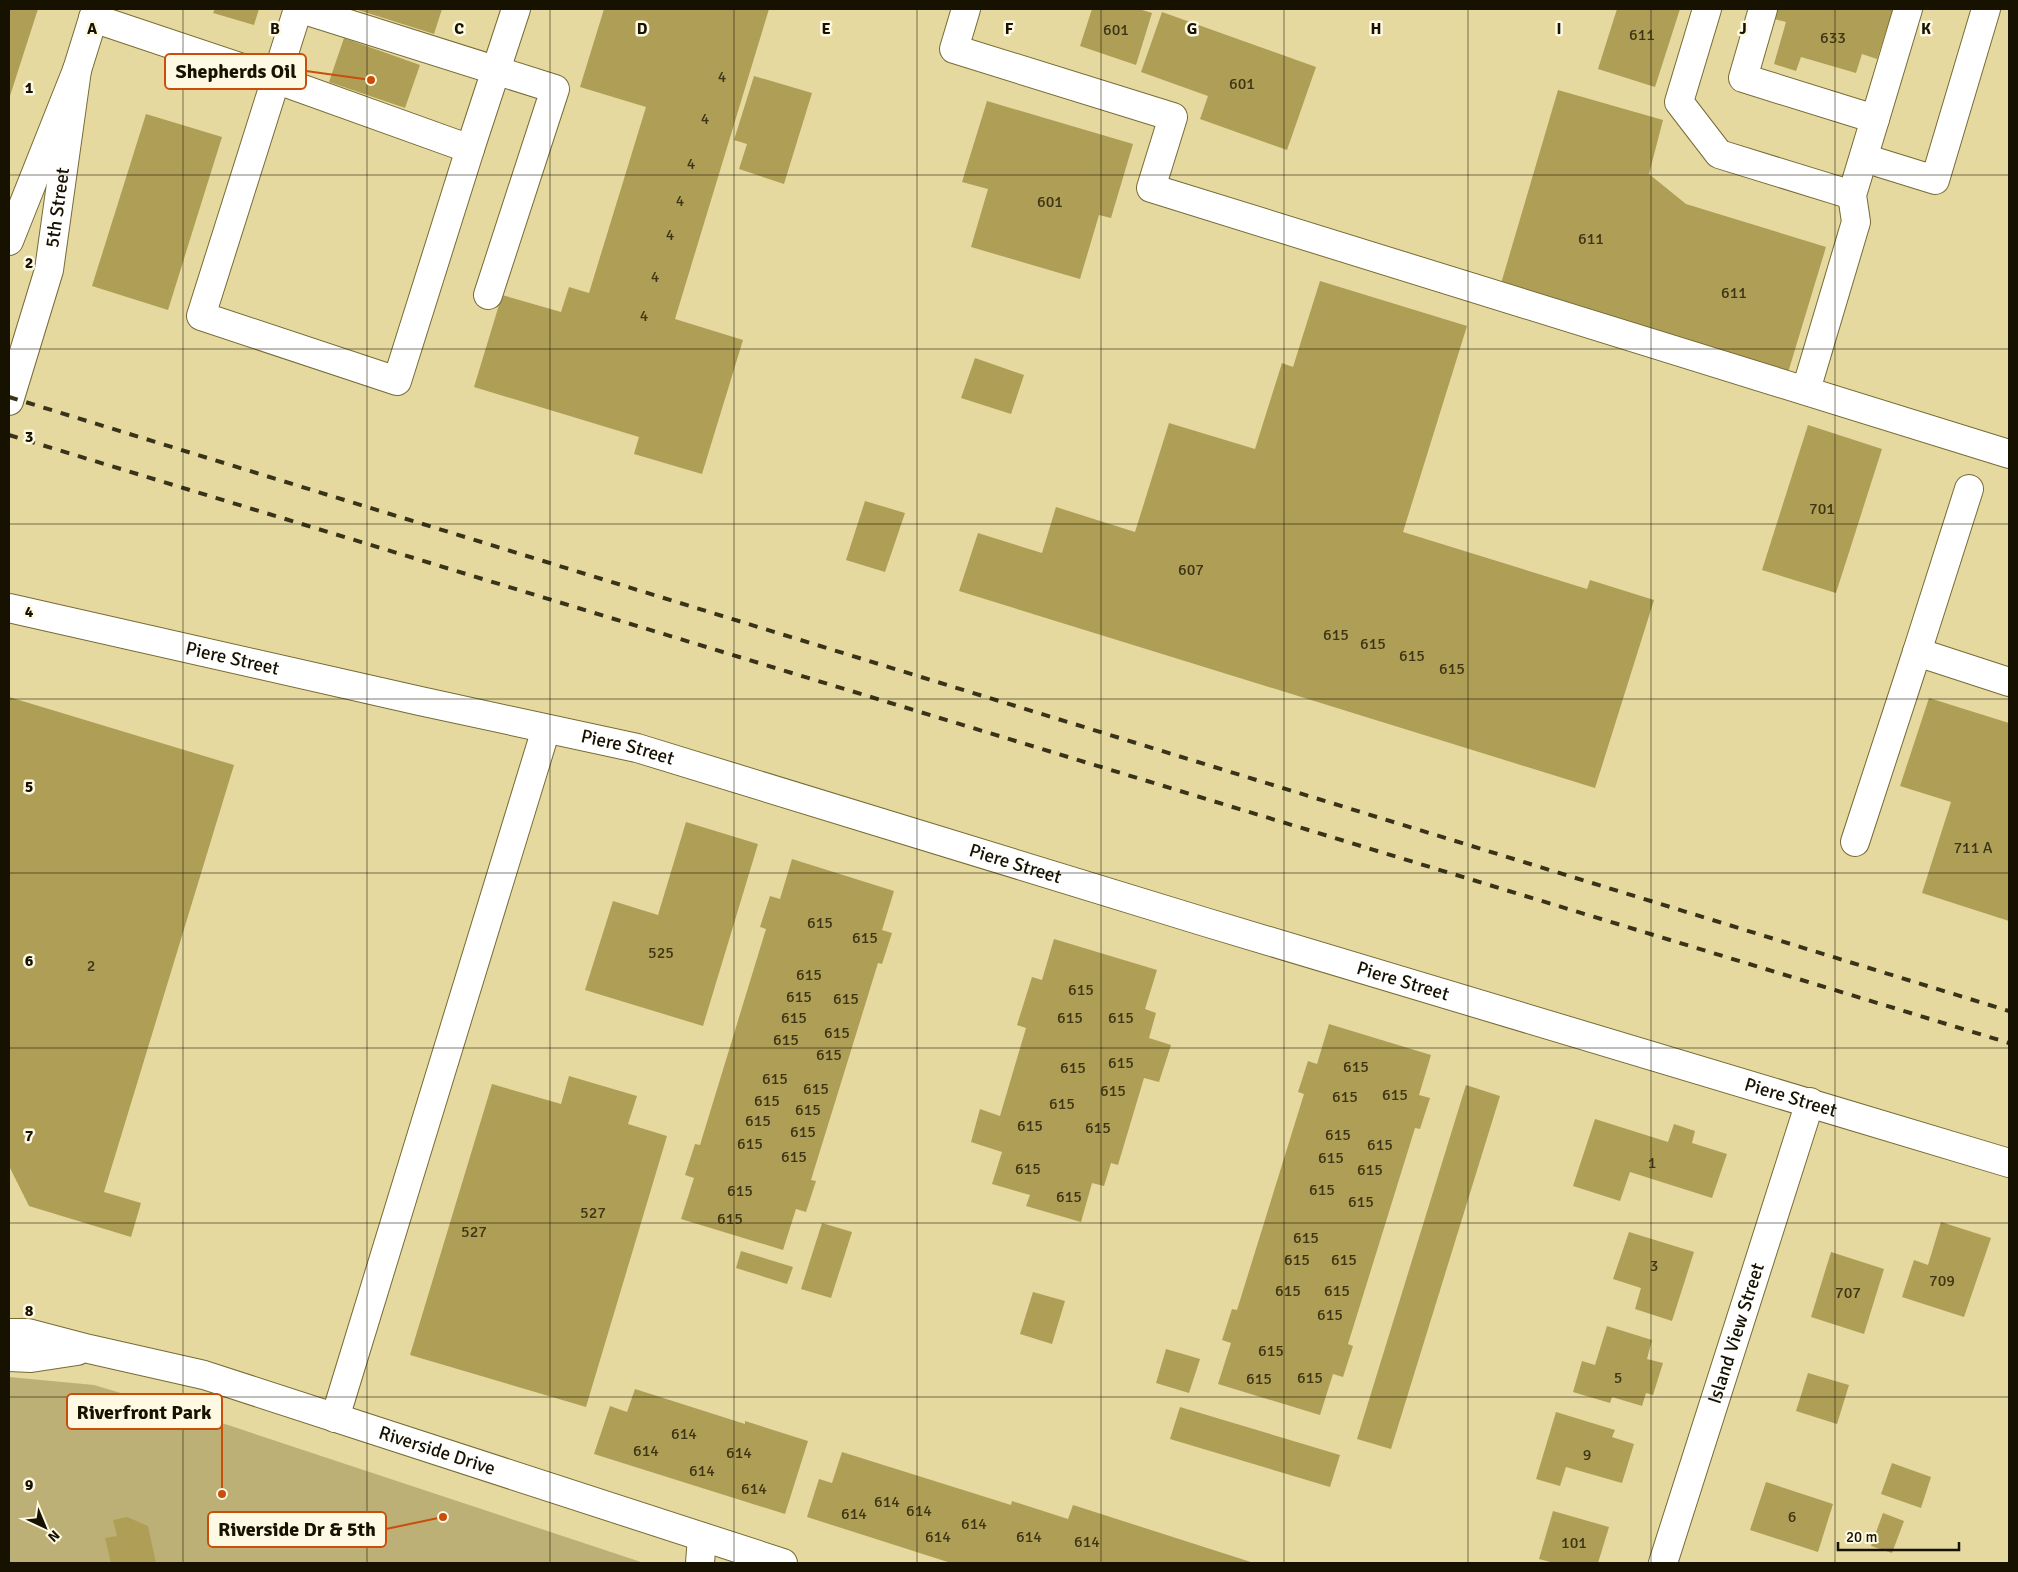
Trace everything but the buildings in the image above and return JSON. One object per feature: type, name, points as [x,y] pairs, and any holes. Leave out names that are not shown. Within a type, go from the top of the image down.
[{"type":"street","points":[[488,295],[555,89],[497,71],[299,9],[275,79],[201,316],[397,381],[470,149],[497,71],[516,9]]},
{"type":"street","points":[[966,9],[954,49],[1173,117],[1151,188],[2009,454]]},
{"type":"street","points":[[1707,9],[1679,102],[1719,154],[1852,195]]},
{"type":"street","points":[[1763,9],[1743,78],[1875,120]]},
{"type":"street","points":[[1806,390],[1856,222],[1852,195],[1908,9]]},
{"type":"street","points":[[1864,158],[1935,180],[1986,9]]},
{"type":"street","points":[[95,13],[470,149]]},
{"type":"street","name":"5th Street","points":[[9,240],[77,70],[95,13]]},
{"type":"street","name":"5th Street","points":[[9,401],[49,270],[77,70]]},
{"type":"street","points":[[1855,842],[1969,489]]},
{"type":"street","name":"Piere Street","points":[[9,608],[637,748],[1205,922],[1810,1102],[2009,1164]]},
{"type":"street","points":[[1917,652],[2009,682]]},
{"type":"street","points":[[335,1418],[546,729]]},
{"type":"street","name":"Island View Street","points":[[1664,1563],[1810,1102]]},
{"type":"street","name":"Riverside Drive","points":[[9,1332],[28,1333],[204,1375],[335,1418],[701,1550],[783,1563]]},
{"type":"street","name":"Riverside Drive","points":[[9,1358],[31,1358],[89,1349]]},
{"type":"shaded area","points":[[9,1377],[94,1385],[228,1425],[644,1563],[9,1563]]},
{"type":"railway","points":[[9,397],[2009,1011]]},
{"type":"railway","points":[[9,435],[2009,1043]]},
{"type":"place","name":"Shepherds Oil","points":[[371,80]]},
{"type":"place","name":"Riverfront Park","points":[[222,1494]]},
{"type":"place","name":"Riverside Dr & 5th","points":[[443,1517]]}]
